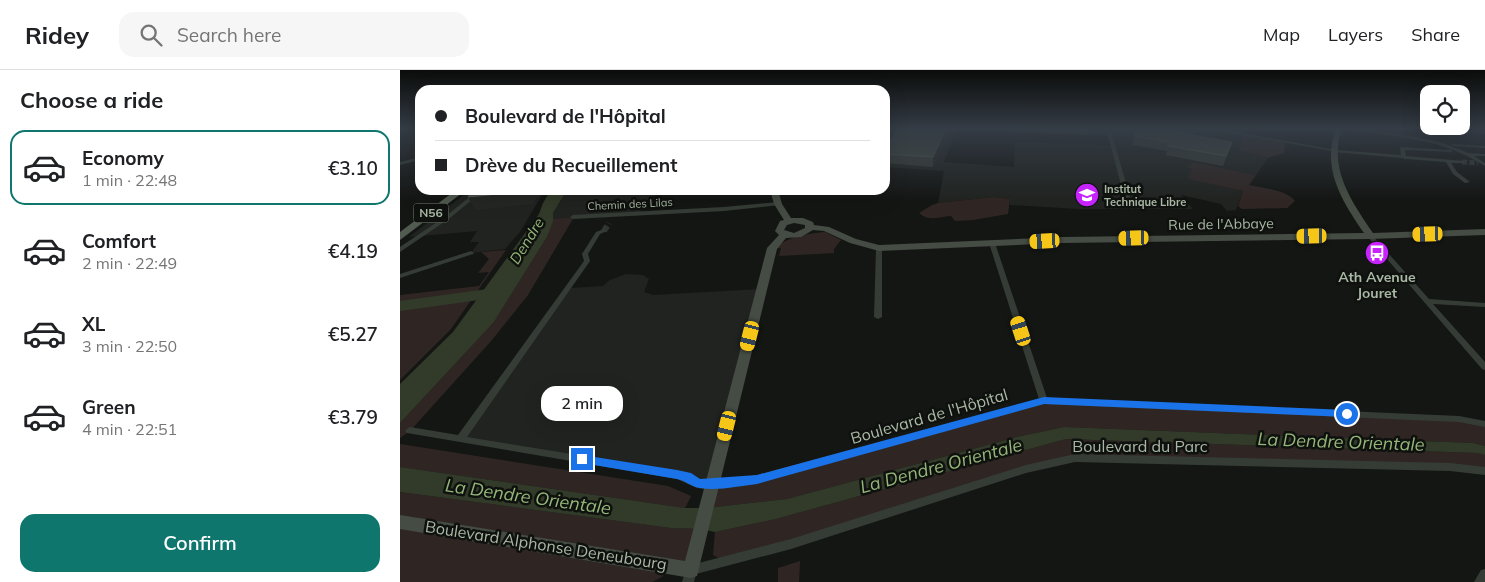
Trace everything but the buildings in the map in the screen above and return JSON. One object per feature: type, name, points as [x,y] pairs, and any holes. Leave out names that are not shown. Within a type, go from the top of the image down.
[{"type":"main road","name":"N56","points":[[400,230],[448,195]]},
{"type":"main road","name":"N56","points":[[400,236],[455,195]]},
{"type":"street","points":[[1115,152],[1128,200]]},
{"type":"street","points":[[1334,152],[1335,172],[1347,201],[1370,236],[1485,367]]},
{"type":"street","points":[[1343,152],[1462,162]]},
{"type":"street","points":[[1403,152],[1404,158]]},
{"type":"street","points":[[1464,152],[1485,155]]},
{"type":"street","points":[[1471,154],[1482,164]]},
{"type":"street","points":[[400,164],[415,160]]},
{"type":"street","points":[[1448,161],[1456,173],[1467,182]]},
{"type":"street","points":[[400,250],[448,217],[475,195]]},
{"type":"street","points":[[775,195],[778,204],[789,221],[779,228],[784,235]]},
{"type":"street","name":"Chemin des Lilas","points":[[573,217],[724,210],[778,204]]},
{"type":"street","points":[[609,223],[614,215]]},
{"type":"street","name":"Rue de l'Abbaye","points":[[789,221],[803,221],[810,226],[826,229],[853,241],[879,248],[1134,238],[1370,236],[1485,232]]},
{"type":"street","points":[[692,569],[772,248],[784,235],[799,235],[807,231],[810,226]]},
{"type":"street","points":[[460,439],[574,280],[587,261],[585,254],[598,233],[604,230]]},
{"type":"street","points":[[992,243],[1044,401]]},
{"type":"street","points":[[878,317],[879,248]]},
{"type":"street","points":[[400,276],[471,253]]},
{"type":"street","points":[[1428,301],[1485,305]]},
{"type":"street","name":"Boulevard de l'Hôpital","points":[[712,488],[757,479],[1044,401],[1459,419],[1485,424]]},
{"type":"street","points":[[410,431],[677,474],[687,476],[698,484],[712,488]]},
{"type":"street","name":"Boulevard du Parc","points":[[692,569],[791,544],[1026,469],[1075,458],[1450,467],[1485,471]]},
{"type":"street","name":"Boulevard Alphonse Deneubourg","points":[[400,522],[692,569]]},
{"type":"street","points":[[1480,582],[1485,574]]},
{"type":"shaded area","points":[[890,152],[948,152],[944,162],[1014,167],[1015,152],[1245,152],[1268,158],[1256,175],[1193,162],[1188,168],[1192,169],[1188,179],[1243,191],[1236,210],[1227,211],[1221,204],[1181,195],[1193,209],[1078,209],[1010,205],[1010,199],[994,197],[938,203],[944,171],[890,167]]},
{"type":"shaded area","points":[[1245,152],[1284,152],[1268,158]]},
{"type":"shaded area","points":[[1193,162],[1256,175],[1249,185],[1286,194],[1295,201],[1287,208],[1242,209],[1238,206],[1243,191],[1187,179],[1192,169],[1187,168]]},
{"type":"shaded area","points":[[464,195],[542,195],[520,232],[505,249],[471,253],[479,242],[470,242],[477,231],[409,237]]},
{"type":"shaded area","points":[[564,195],[666,195],[650,196],[639,214],[553,219],[553,213]]},
{"type":"shaded area","points":[[994,197],[1010,199],[1008,214],[955,221],[951,216],[930,218],[919,213],[938,203]]},
{"type":"shaded area","points":[[574,217],[528,295],[492,340],[410,431],[400,438],[400,423],[494,322],[547,237],[553,219]]},
{"type":"shaded area","points":[[825,232],[841,240],[834,249],[834,253],[779,256],[781,248],[776,248],[780,244],[792,238]]},
{"type":"shaded area","points":[[506,250],[451,329],[400,380],[400,295],[479,286],[489,272],[478,273],[489,259],[481,252]]},
{"type":"shaded area","points":[[626,274],[643,275],[649,279],[644,292],[653,295],[761,289],[713,484],[687,476],[460,439],[571,288],[603,286],[610,280]]},
{"type":"shaded area","points":[[1044,401],[1459,419],[1485,424],[1485,446],[1473,443],[1064,427],[1021,436],[787,499],[707,508],[713,484],[741,482]]},
{"type":"shaded area","points":[[1066,439],[1479,453],[1485,455],[1485,468],[1074,455],[790,540],[720,559],[713,555],[715,532],[776,519]]},
{"type":"shaded area","points":[[400,444],[668,486],[691,496],[685,508],[400,467]]},
{"type":"shaded area","points":[[400,492],[671,528],[701,529],[692,568],[666,572],[662,577],[652,582],[400,582]]},
{"type":"shaded area","points":[[800,561],[799,582],[778,582],[778,568]]},
{"type":"water","name":"Dendre","points":[[548,195],[564,195],[553,213],[553,221],[547,237],[494,322],[400,423],[400,384],[453,332],[539,214]]},
{"type":"water","name":"La Dendre Orientale","points":[[1064,427],[1473,443],[1485,446],[1485,455],[1478,453],[1066,439],[776,519],[715,532],[701,529],[671,528],[400,492],[400,467],[685,508],[707,508],[787,499],[1021,436]]},
{"type":"waterway","points":[[400,306],[495,293]]},
{"type":"tunnel","points":[[1462,162],[1478,163]]},
{"type":"tunnel","points":[[604,231],[609,223]]},
{"type":"place","name":"Institut Technique Libre","points":[[1087,195]]},
{"type":"place","name":"Ath Avenue Jouret","points":[[1377,253]]},
{"type":"route","points":[[582,459],[677,474],[687,476],[698,484],[713,484],[757,479],[1005,410],[1044,401],[1347,414]]}]
